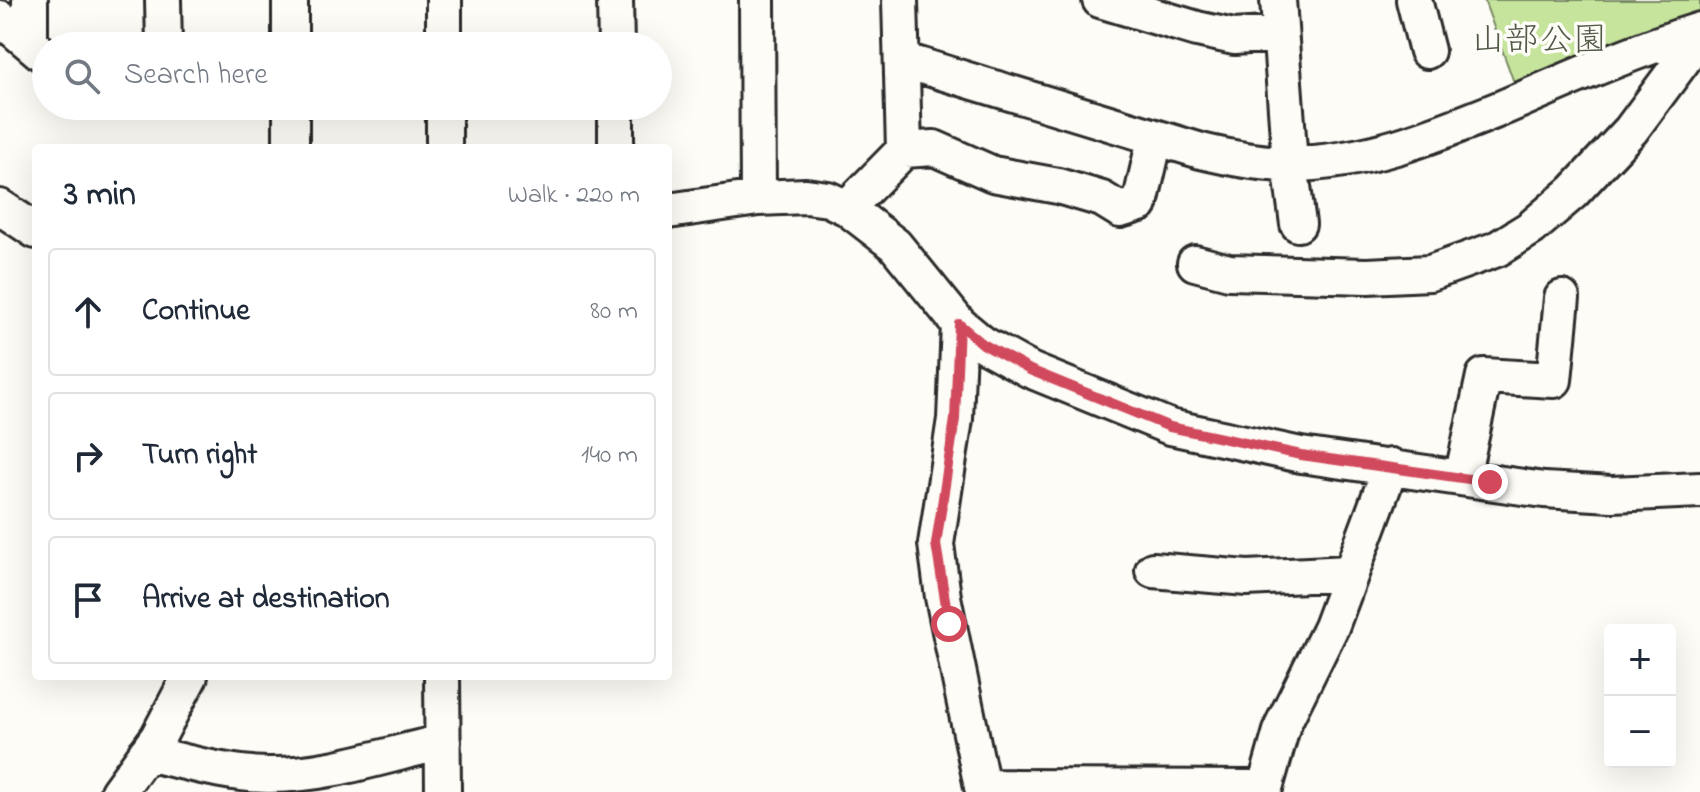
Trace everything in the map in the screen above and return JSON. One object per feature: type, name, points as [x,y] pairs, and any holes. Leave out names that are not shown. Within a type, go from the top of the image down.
[{"type":"street","points":[[30,0],[35,32]]},
{"type":"street","points":[[163,0],[164,32]]},
{"type":"street","points":[[290,0],[290,32]]},
{"type":"street","points":[[444,0],[444,32]]},
{"type":"street","points":[[615,0],[616,32]]},
{"type":"street","points":[[757,0],[758,198]]},
{"type":"street","points":[[900,0],[904,150]]},
{"type":"street","points":[[1100,0],[1234,37],[1280,34]]},
{"type":"street","points":[[1278,0],[1290,164],[1298,224]]},
{"type":"street","points":[[1414,0],[1427,51]]},
{"type":"street","points":[[0,18],[32,45]]},
{"type":"street","points":[[902,60],[1155,139],[1238,159],[1290,164],[1335,161],[1423,140],[1657,43],[1700,30]]},
{"type":"street","points":[[1195,263],[1229,272],[1367,276],[1430,273],[1497,249],[1531,228],[1573,192],[1631,130],[1700,37]]},
{"type":"street","points":[[291,120],[291,144]]},
{"type":"street","points":[[444,120],[444,144]]},
{"type":"street","points":[[616,120],[616,144]]},
{"type":"street","points":[[847,208],[904,150],[934,148],[993,174],[1058,186],[1102,199],[1120,210],[1140,204],[1155,139]]},
{"type":"street","points":[[672,210],[758,198],[806,196],[828,199],[847,208],[895,245],[959,324],[983,344],[1030,370],[1170,427],[1301,455],[1544,490],[1599,493],[1700,490]]},
{"type":"street","points":[[0,207],[32,228]]},
{"type":"street","points":[[1462,478],[1484,376],[1554,380],[1562,298]]},
{"type":"street","points":[[959,324],[955,419],[936,544],[943,597],[982,787],[1265,788],[1283,724],[1331,627],[1391,466]]},
{"type":"street","points":[[1153,570],[1247,578],[1350,573]]},
{"type":"street","points":[[118,792],[158,737],[188,680]]},
{"type":"street","points":[[442,680],[443,792]]},
{"type":"street","points":[[146,753],[233,771],[266,775],[299,774],[443,742]]},
{"type":"green space","name":"山部公園","points":[[1484,0],[1700,0],[1700,14],[1516,88]]},
{"type":"route","points":[[949,624],[936,544],[955,419],[959,324],[983,344],[1030,370],[1170,427],[1301,455],[1490,482]]}]
